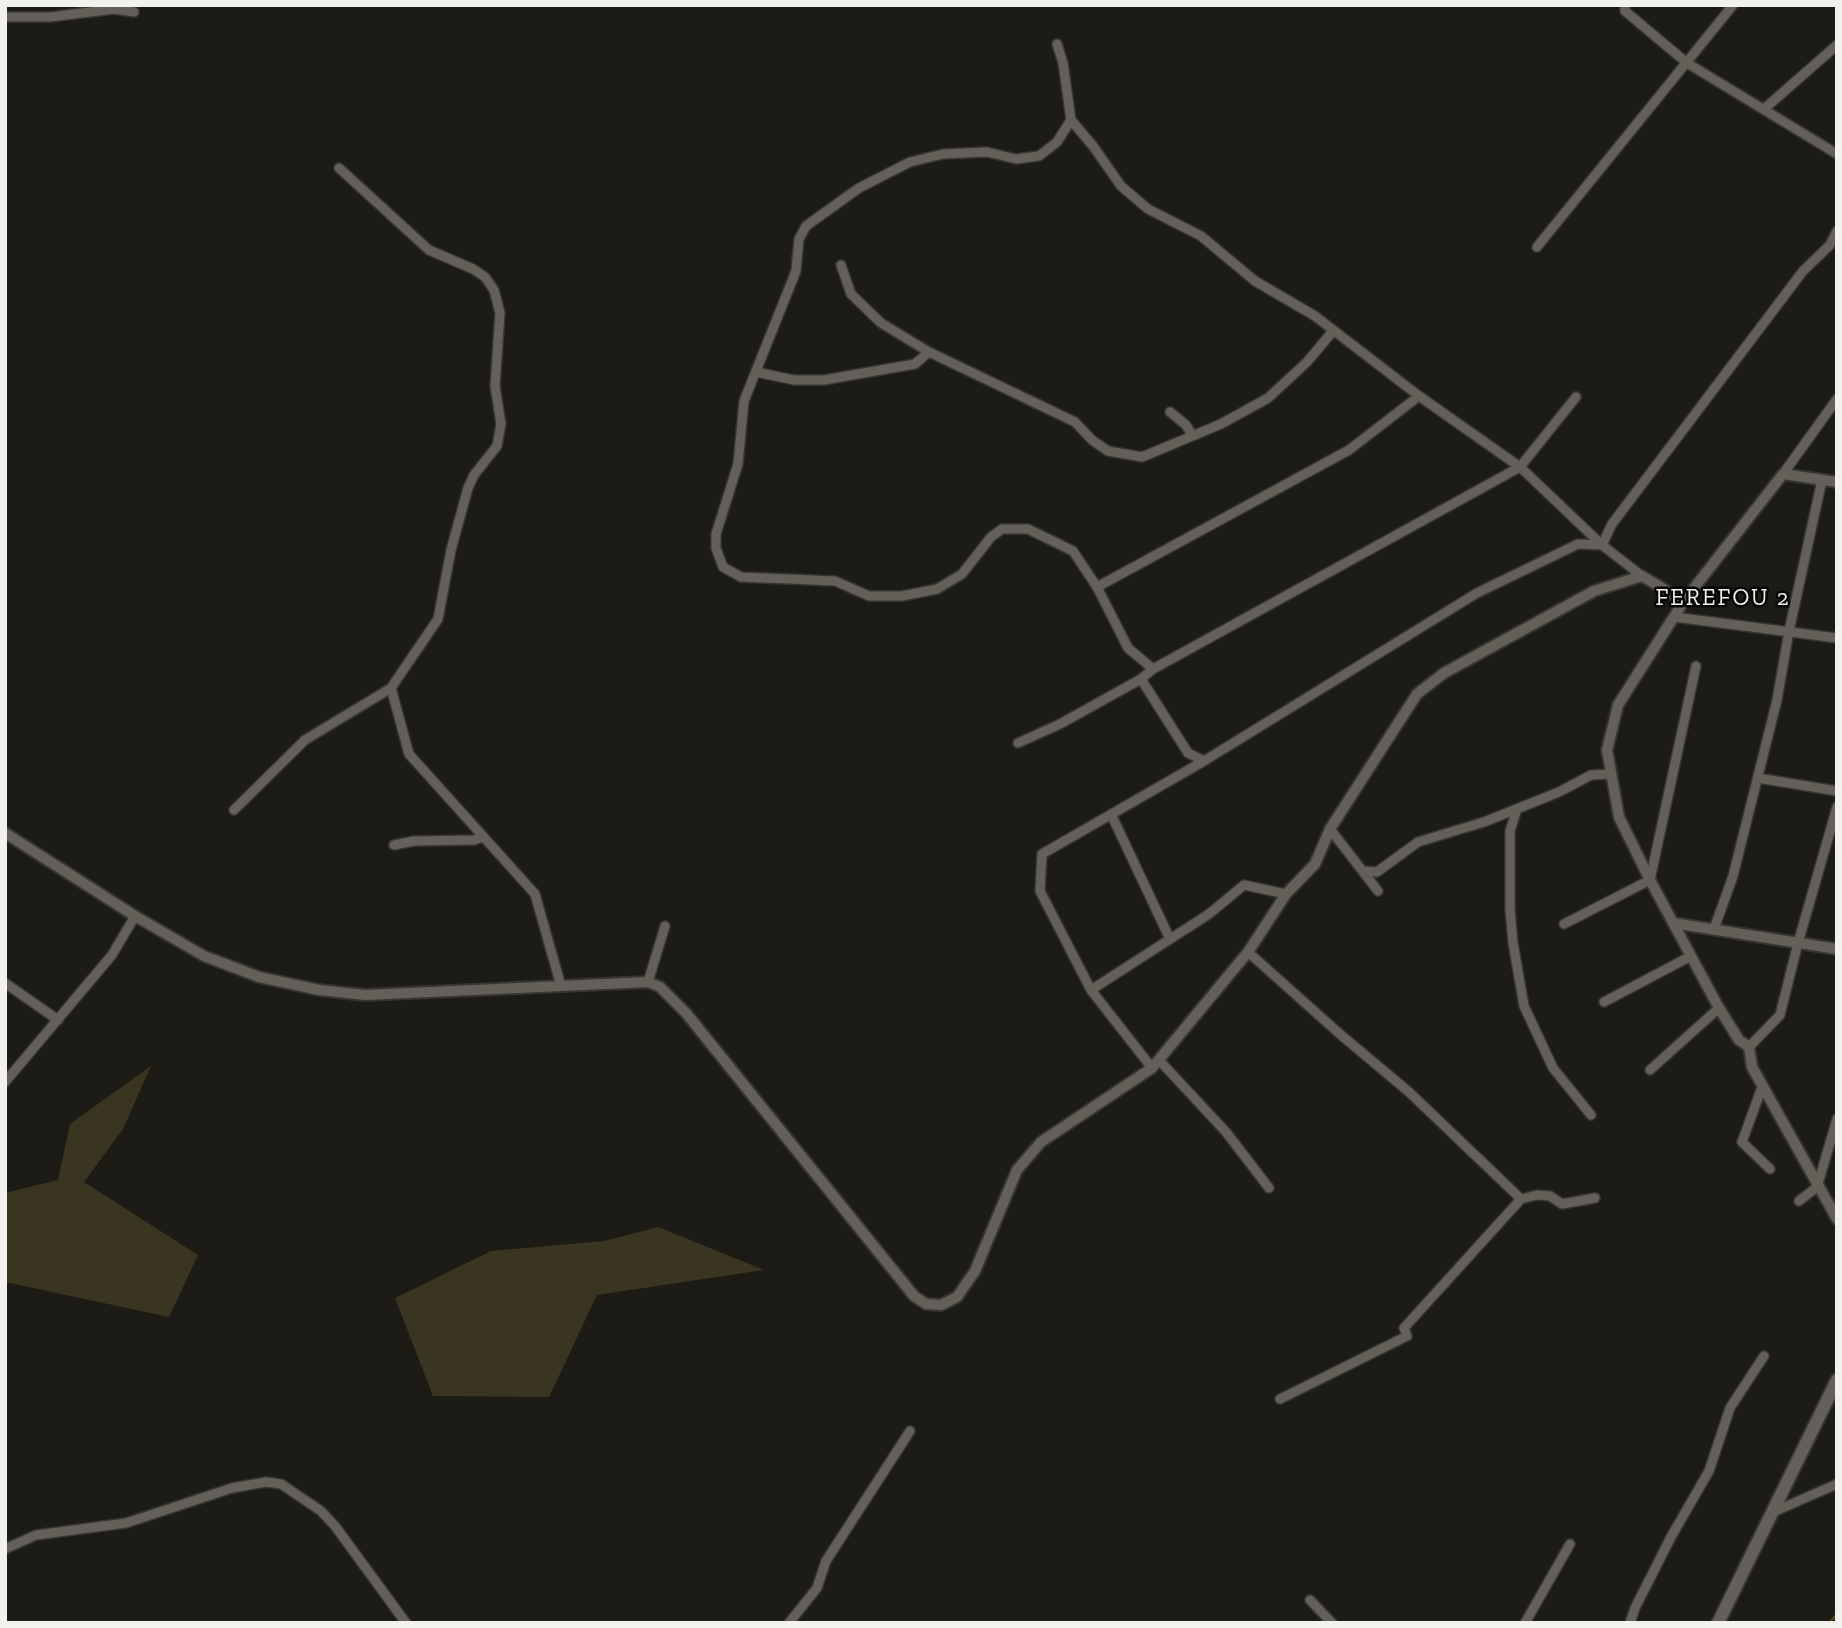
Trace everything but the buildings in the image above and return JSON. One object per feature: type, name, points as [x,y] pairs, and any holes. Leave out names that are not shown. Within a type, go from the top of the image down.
[{"type":"main road","points":[[1718,1623],[1837,1380]]},
{"type":"street","points":[[1625,5],[1625,11],[1687,63],[1837,154]]},
{"type":"street","points":[[1538,247],[1733,5]]},
{"type":"street","points":[[5,17],[50,17],[114,9],[134,12]]},
{"type":"street","points":[[1057,44],[1063,63],[1071,120],[1121,186],[1148,209],[1201,236],[1255,281],[1315,316],[1419,396],[1520,467],[1602,545],[1642,576],[1684,601]]},
{"type":"street","points":[[1764,109],[1837,45]]},
{"type":"street","points":[[1071,120],[1057,142],[1039,156],[1016,159],[987,152],[943,154],[910,162],[859,188],[806,226],[799,239],[796,271],[744,401],[738,464],[716,534],[716,548],[723,567],[741,577],[835,581],[869,596],[902,596],[937,589],[962,574],[991,537],[1002,529],[1028,529],[1073,551],[1097,587],[1128,648],[1153,669]]},
{"type":"street","points":[[234,810],[305,740],[391,688],[438,619],[451,550],[468,488],[474,475],[497,446],[501,424],[495,386],[500,313],[494,290],[485,277],[429,250],[339,168]]},
{"type":"street","points":[[1602,545],[1612,523],[1803,271],[1830,245],[1837,231]]},
{"type":"street","points":[[841,265],[851,294],[881,323],[929,352],[1075,422],[1092,440],[1108,451],[1142,457],[1221,424],[1268,398],[1307,362],[1333,331]]},
{"type":"street","points":[[755,372],[794,380],[824,380],[915,364],[929,352]]},
{"type":"street","points":[[1097,587],[1349,450],[1419,396]]},
{"type":"street","points":[[1018,743],[1060,723],[1520,467],[1576,397]]},
{"type":"street","points":[[1749,1047],[1739,1041],[1720,1009],[1619,817],[1606,750],[1618,705],[1684,601],[1783,474],[1837,399]]},
{"type":"street","points":[[1170,412],[1186,425],[1192,435]]},
{"type":"street","points":[[1783,474],[1837,482]]},
{"type":"street","points":[[1714,929],[1733,876],[1777,700],[1822,480]]},
{"type":"street","points":[[1269,1188],[1226,1132],[1156,1064],[1091,990],[1040,891],[1042,854],[1204,761],[1477,593],[1578,544],[1602,545]]},
{"type":"street","points":[[5,833],[135,916],[204,956],[259,977],[319,990],[365,995],[648,982],[660,987],[686,1013],[914,1296],[926,1304],[941,1305],[957,1297],[975,1271],[1017,1170],[1041,1142],[1156,1064],[1248,952],[1286,894],[1315,864],[1329,829],[1417,694],[1444,673],[1594,591],[1642,576]]},
{"type":"street","points":[[1674,617],[1837,638]]},
{"type":"street","points":[[1650,880],[1696,666]]},
{"type":"street","points":[[1141,678],[1188,753],[1204,761]]},
{"type":"street","points":[[391,688],[409,754],[535,894],[561,986]]},
{"type":"street","points":[[1363,871],[1377,872],[1418,842],[1484,822],[1591,775],[1611,774]]},
{"type":"street","points":[[1758,778],[1837,791]]},
{"type":"street","points":[[1749,1047],[1780,1015],[1837,807]]},
{"type":"street","points":[[1517,809],[1510,831],[1510,909],[1524,1006],[1553,1068],[1591,1115]]},
{"type":"street","points":[[1111,814],[1170,939]]},
{"type":"street","points":[[1329,829],[1378,891]]},
{"type":"street","points":[[394,845],[414,841],[474,840],[483,837]]},
{"type":"street","points":[[1564,924],[1650,880]]},
{"type":"street","points":[[1091,990],[1209,914],[1244,885],[1286,894]]},
{"type":"street","points":[[5,1083],[111,955],[135,916]]},
{"type":"street","points":[[1673,922],[1837,949]]},
{"type":"street","points":[[648,982],[665,926]]},
{"type":"street","points":[[1248,952],[1409,1092],[1521,1199]]},
{"type":"street","points":[[1604,1002],[1691,956]]},
{"type":"street","points":[[5,983],[58,1020]]},
{"type":"street","points":[[1650,1070],[1720,1009]]},
{"type":"street","points":[[1749,1047],[1752,1067],[1762,1087],[1837,1219]]},
{"type":"street","points":[[1762,1087],[1742,1142],[1770,1169]]},
{"type":"street","points":[[1799,1202],[1817,1186],[1837,1119]]},
{"type":"street","points":[[1280,1399],[1407,1336],[1404,1328],[1521,1199],[1536,1195],[1550,1196],[1562,1204],[1595,1198]]},
{"type":"street","points":[[1630,1623],[1659,1561],[1709,1471],[1730,1408],[1764,1356]]},
{"type":"street","points":[[789,1623],[817,1588],[826,1561],[910,1431]]},
{"type":"street","points":[[5,1549],[36,1535],[126,1524],[232,1488],[266,1482],[281,1484],[321,1511],[407,1623]]},
{"type":"street","points":[[1771,1513],[1837,1484]]},
{"type":"street","points":[[1525,1623],[1570,1544]]},
{"type":"street","points":[[1310,1600],[1332,1623]]},
{"type":"shaded area","points":[[151,1066],[123,1129],[84,1182],[198,1255],[169,1317],[5,1282],[5,1193],[58,1180],[70,1124]]},
{"type":"shaded area","points":[[658,1227],[764,1270],[597,1295],[549,1397],[433,1396],[395,1298],[491,1251],[604,1241]]},
{"type":"waterway","points":[[1829,1623],[1837,1614]]},
{"type":"district","name":"FEREFOU 2","points":[[1723,598]]}]
